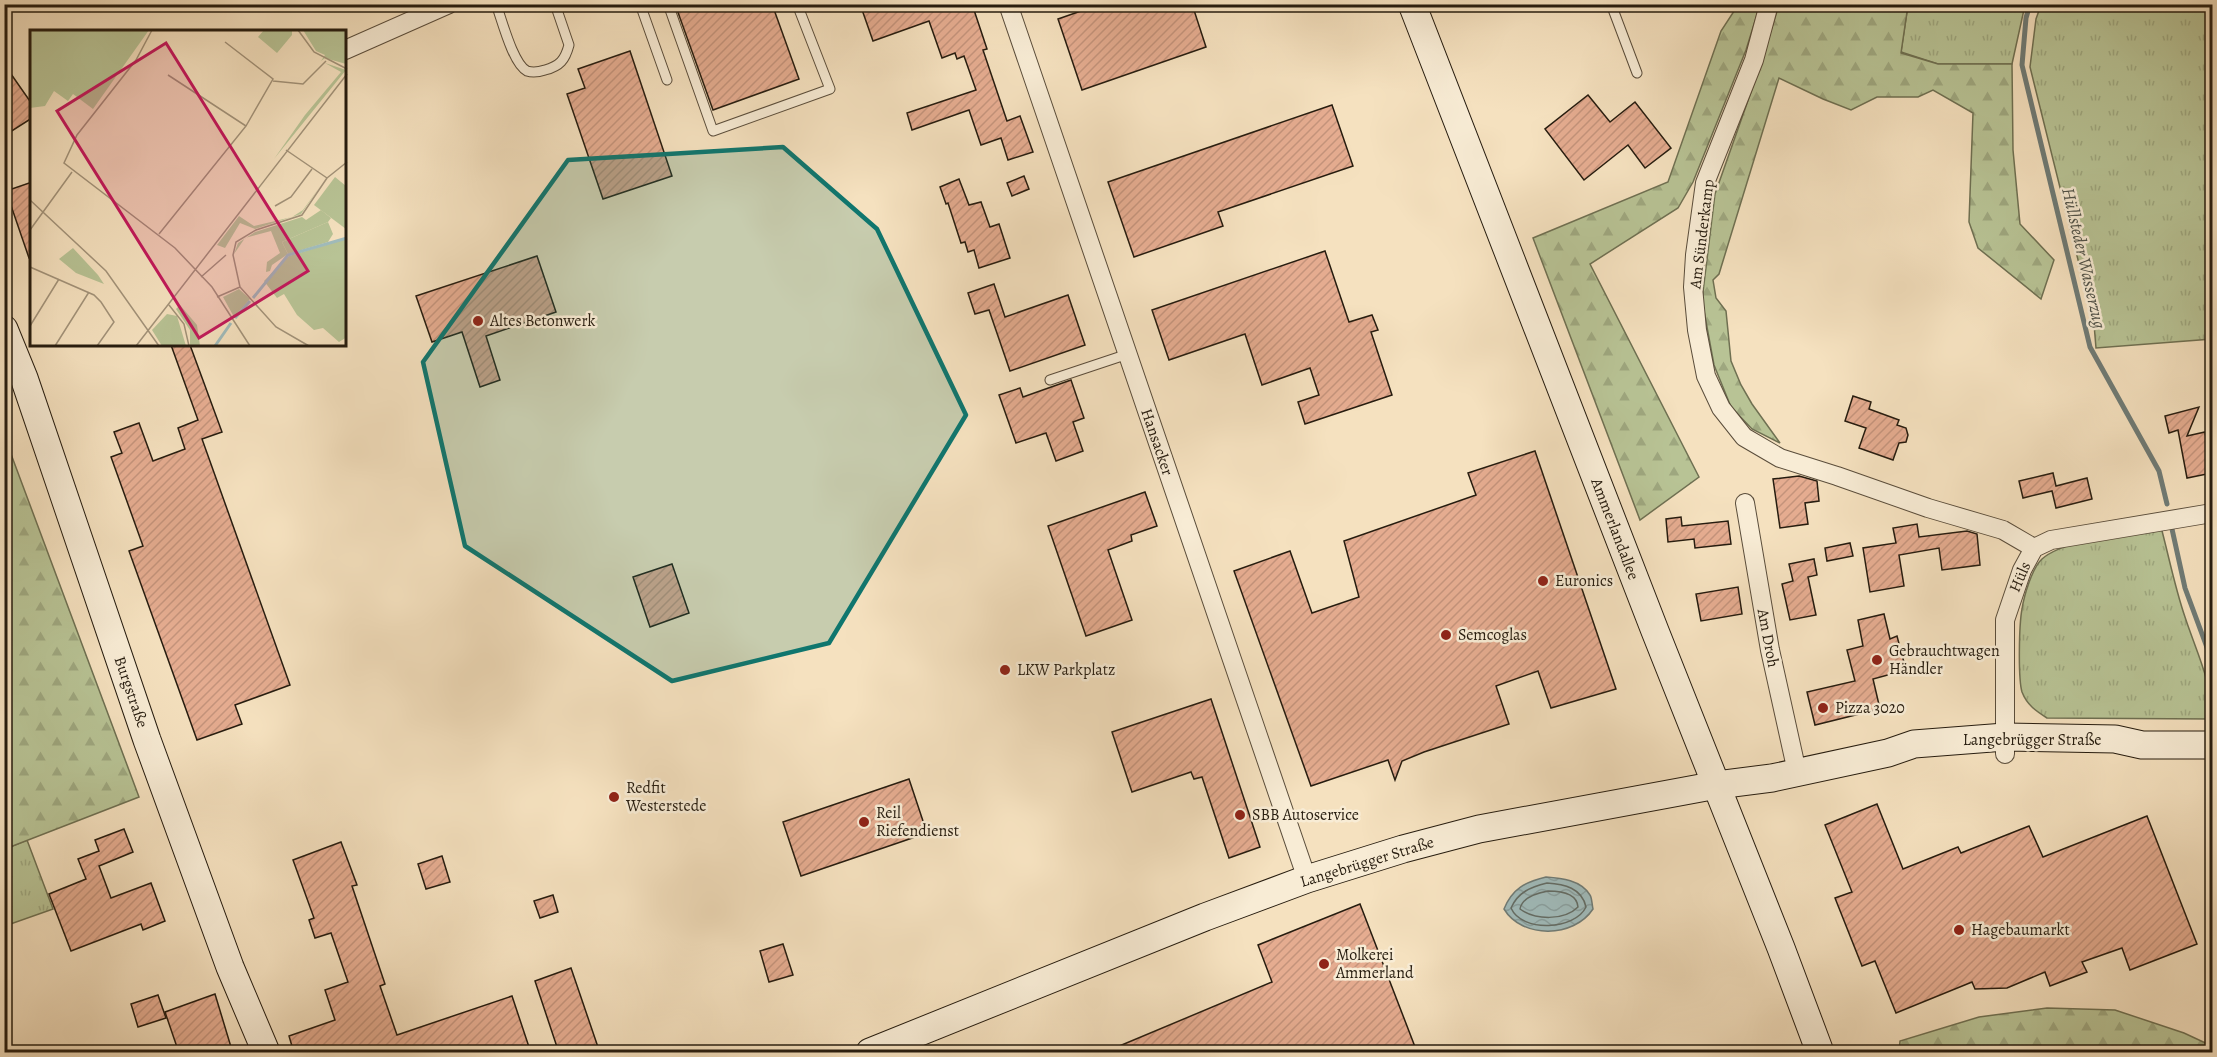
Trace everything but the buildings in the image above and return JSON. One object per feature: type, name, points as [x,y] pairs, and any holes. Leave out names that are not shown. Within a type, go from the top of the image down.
[{"type":"street","points":[[346,50],[448,4]]},
{"type":"street","name":"Hansacker","points":[[1008,4],[1307,879]]},
{"type":"street","name":"Ammerlandallee","points":[[1412,4],[1820,1053]]},
{"type":"street","name":"Am Sünderkamp","points":[[1768,4],[1754,60],[1706,183],[1695,255],[1693,287],[1697,330],[1706,376],[1721,408],[1744,437],[1780,459],[2003,530],[2034,548]]},
{"type":"street","name":"Burgstraße","points":[[4,329],[24,378],[147,740],[234,977],[266,1053]]},
{"type":"street","name":"Am Droh","points":[[1745,502],[1770,650],[1797,772]]},
{"type":"street","name":"Hüls","points":[[2005,745],[2005,620],[2022,570],[2034,548],[2051,540],[2212,513]]},
{"type":"street","name":"Langebrügger Straße","points":[[870,1053],[1205,917],[1307,879],[1403,849],[1479,829],[1797,772],[1888,753],[1914,756],[2005,745],[2114,751],[2142,745],[2212,745]]},
{"type":"lane","points":[[496,4],[517,61],[529,72],[556,67],[564,61],[569,45],[555,4]]},
{"type":"lane","points":[[640,4],[667,80]]},
{"type":"lane","points":[[668,4],[713,131],[830,89],[797,4]]},
{"type":"lane","points":[[1611,4],[1637,73]]},
{"type":"lane","points":[[1050,380],[1128,354]]},
{"type":"highlighted area","points":[[783,147],[877,229],[966,415],[829,643],[672,681],[465,546],[423,362],[568,160]]},
{"type":"green space","points":[[1738,5],[1760,5],[1746,50],[1693,182],[1678,208],[1590,264],[1699,477],[1640,520],[1533,238],[1668,182],[1721,31]]},
{"type":"green space","points":[[1779,5],[1908,5],[1901,53],[1938,64],[2012,64],[2013,150],[2020,224],[2054,260],[2041,299],[1978,248],[1969,222],[1973,113],[1933,90],[1918,97],[1877,97],[1851,110],[1779,78],[1719,274],[1713,280],[1716,298],[1726,311],[1731,361],[1752,404],[1780,443],[1752,429],[1731,407],[1714,365],[1702,300],[1715,194]]},
{"type":"green space","points":[[1908,5],[2025,5],[2012,64],[1938,64],[1901,52]]},
{"type":"green space","points":[[2041,5],[2212,5],[2212,339],[2096,348],[2094,324],[2030,67],[2036,19]]},
{"type":"green space","points":[[5,438],[139,797],[4,849]]},
{"type":"green space","points":[[2161,527],[2181,606],[2203,666],[2212,719],[2047,718],[2026,701],[2022,692],[2020,675],[2022,609],[2038,563],[2052,552],[2066,546]]},
{"type":"green space","points":[[27,840],[53,909],[5,926],[5,849]]},
{"type":"green space","points":[[2047,1008],[2115,1010],[2184,1033],[2212,1046],[2212,1052],[1899,1052],[1900,1041],[1979,1017]]},
{"type":"water","points":[[1546,877],[1564,879],[1581,886],[1591,896],[1593,909],[1584,919],[1561,930],[1535,930],[1512,919],[1504,909],[1515,891],[1532,881]]},
{"type":"waterway","name":"Hüllsteder Wasserzug","points":[[2030,4],[2026,18],[2022,65],[2090,347],[2159,471],[2167,504]]},
{"type":"waterway","name":"Hüllsteder Wasserzug","points":[[2172,529],[2185,588],[2212,661]]},
{"type":"place","name":"Altes Betonwerk","points":[[478,321]]},
{"type":"place","name":"Euronics","points":[[1543,581]]},
{"type":"place","name":"Semcoglas","points":[[1446,635]]},
{"type":"place","name":"Gebrauchtwagen Händler","points":[[1877,660]]},
{"type":"place","name":"LKW Parkplatz","points":[[1005,670]]},
{"type":"place","name":"Pizza 3020","points":[[1823,708]]},
{"type":"place","name":"Redfit Westerstede","points":[[614,797]]},
{"type":"place","name":"SBB Autoservice","points":[[1240,815]]},
{"type":"place","name":"Reil Riefendienst","points":[[864,822]]},
{"type":"place","name":"Hagebaumarkt","points":[[1959,930]]},
{"type":"place","name":"Molkerei Ammerland","points":[[1324,964]]}]
